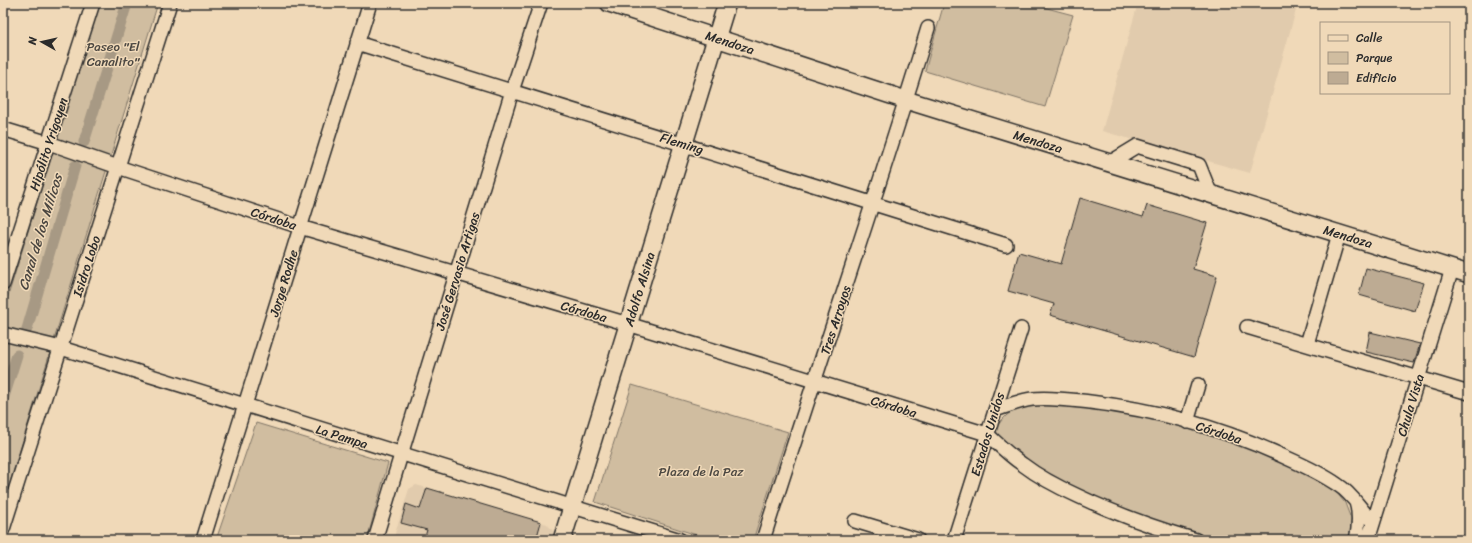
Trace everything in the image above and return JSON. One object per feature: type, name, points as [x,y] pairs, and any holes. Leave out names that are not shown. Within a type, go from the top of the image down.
[{"type":"main road","name":"Mendoza","points":[[609,3],[906,100],[1469,274]]},
{"type":"main road","name":"Adolfo Alsina","points":[[562,540],[727,3]]},
{"type":"street","name":"Hipólito Yrigoyen","points":[[3,284],[93,3]]},
{"type":"street","name":"Isidro Lobo","points":[[3,529],[170,3]]},
{"type":"street","name":"Jorge Rodhe","points":[[203,540],[370,3]]},
{"type":"street","name":"José Gervasio Artigas","points":[[375,540],[512,91],[541,3]]},
{"type":"street","name":"Tres Arroyos","points":[[763,540],[873,204],[928,28]]},
{"type":"street","name":"Fleming","points":[[357,43],[1006,245]]},
{"type":"street","name":"Córdoba","points":[[3,129],[300,227],[628,324],[987,434],[1038,476],[1061,488],[1121,516],[1155,534],[1196,540]]},
{"type":"street","points":[[1109,163],[1137,146],[1199,165],[1211,195]]},
{"type":"street","points":[[1307,344],[1339,234]]},
{"type":"street","name":"Chula Vista","points":[[1368,540],[1452,269]]},
{"type":"street","points":[[1247,327],[1469,392]]},
{"type":"street","name":"Estados Unidos","points":[[954,540],[1021,328]]},
{"type":"street","name":"La Pampa","points":[[3,334],[60,348],[680,540]]},
{"type":"street","points":[[1187,422],[1198,384]]},
{"type":"street","name":"Córdoba","points":[[994,410],[1015,403],[1032,400],[1072,400],[1122,406],[1187,422],[1254,443],[1308,468],[1340,485],[1373,522]]},
{"type":"street","points":[[1355,501],[1358,517],[1356,540]]},
{"type":"street","points":[[855,521],[918,540]]},
{"type":"shaded area","points":[[1138,3],[1298,3],[1250,173],[1102,131]]},
{"type":"shaded area","points":[[416,485],[547,524],[554,532],[552,540],[393,540],[409,489]]},
{"type":"green space","name":"Paseo \"El Canalito\"","points":[[99,3],[158,3],[3,505],[3,312]]},
{"type":"green space","points":[[944,3],[1028,3],[1073,15],[1045,107],[925,71]]},
{"type":"green space","name":"Plaza de la Paz","points":[[632,385],[788,432],[753,540],[712,540],[595,502]]},
{"type":"green space","points":[[1032,402],[1122,408],[1253,445],[1332,487],[1345,503],[1351,519],[1351,536],[1349,540],[1211,540],[1157,528],[1039,474],[999,437],[995,429],[1003,419],[1021,406]]},
{"type":"green space","points":[[256,423],[388,463],[367,540],[216,540]]},
{"type":"building","points":[[1080,198],[1143,217],[1147,205],[1207,223],[1193,269],[1217,276],[1194,357],[1050,315],[1054,304],[1008,291],[1019,252],[1061,264]]},
{"type":"building","points":[[1366,268],[1424,283],[1415,311],[1359,295]]},
{"type":"building","points":[[1370,332],[1420,344],[1414,363],[1366,352]]},
{"type":"building","points":[[427,488],[541,522],[536,540],[424,540],[427,530],[401,523],[406,504],[420,509]]},
{"type":"waterway","name":"Canal de los Milicos","points":[[84,142],[127,3]]},
{"type":"waterway","name":"Canal de los Milicos","points":[[27,329],[75,166]]},
{"type":"waterway","name":"Canal de los Milicos","points":[[3,400],[17,355]]}]
